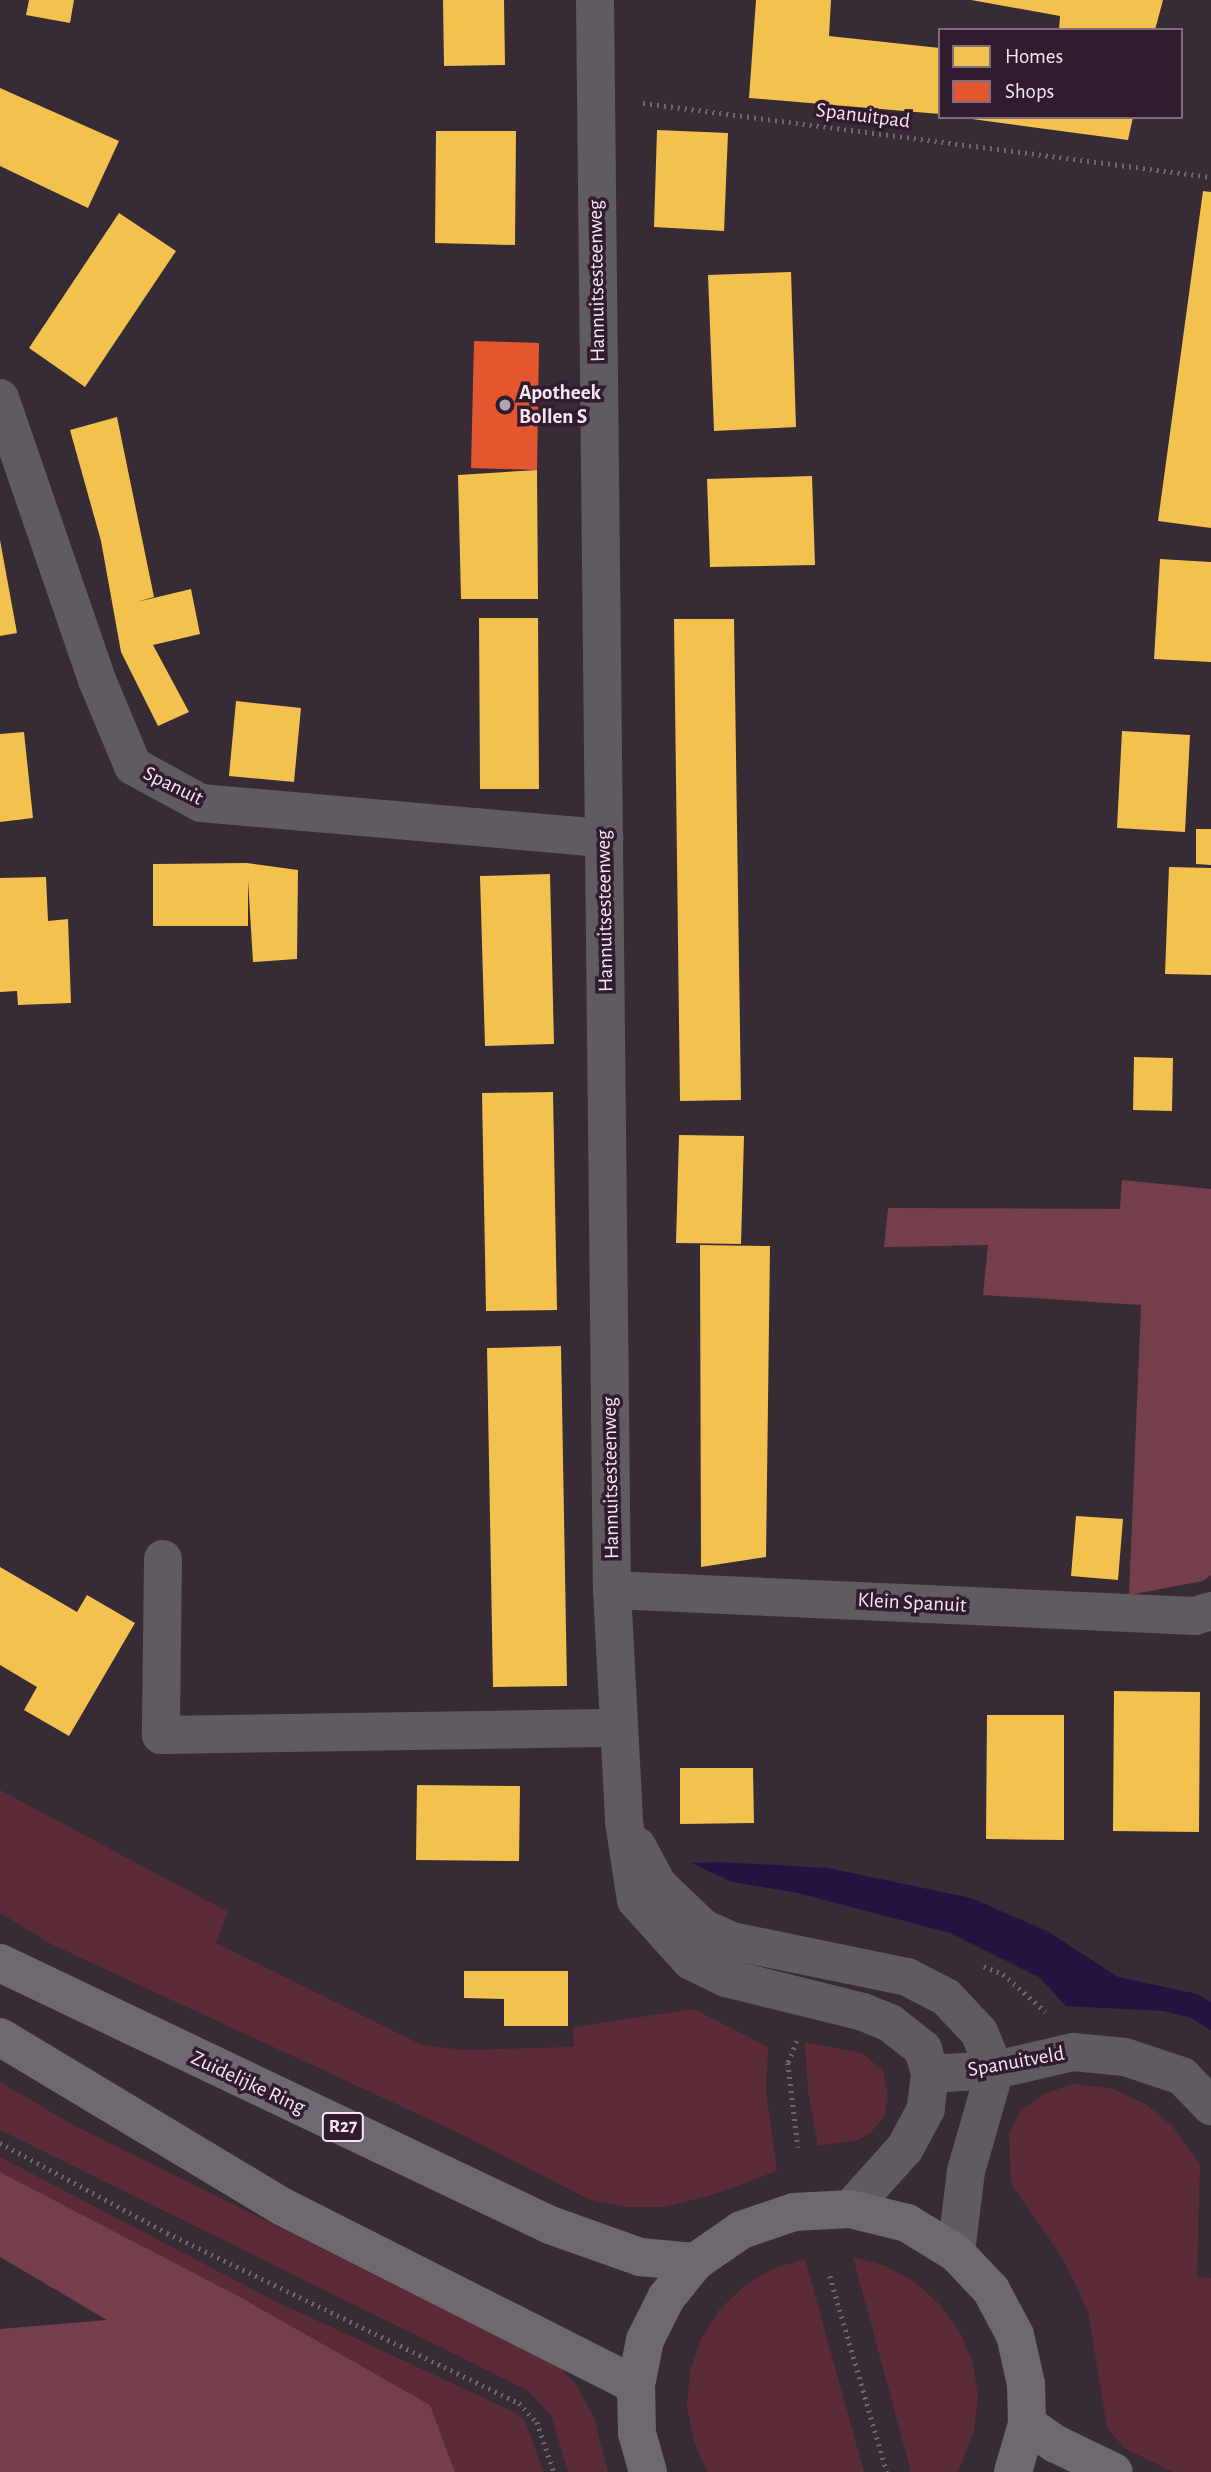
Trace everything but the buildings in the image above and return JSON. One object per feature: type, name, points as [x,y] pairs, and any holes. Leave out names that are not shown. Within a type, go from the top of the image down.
[{"type":"highway","name":"Zuidelijke Ring","points":[[0,1963],[550,2225],[640,2257],[695,2262]]},
{"type":"highway","points":[[0,2037],[283,2207],[636,2385]]},
{"type":"highway","points":[[648,2472],[637,2433],[636,2385],[645,2340],[666,2298],[695,2262],[741,2230],[794,2212],[850,2209],[906,2223],[956,2253],[990,2290],[1014,2335],[1026,2384],[1027,2424],[1013,2472]]},
{"type":"highway","points":[[1027,2424],[1056,2444],[1114,2472]]},
{"type":"street","name":"Hannuitsesteenweg","points":[[595,0],[612,1590],[624,1822],[636,1900],[691,1961],[726,1978],[852,2009],[890,2023],[923,2049],[930,2074]]},
{"type":"street","name":"Spanuit","points":[[0,398],[97,680],[133,766],[201,803],[604,838]]},
{"type":"street","points":[[163,1559],[161,1735],[620,1728]]},
{"type":"street","name":"Klein Spanuit","points":[[612,1590],[1195,1616],[1211,1611]]},
{"type":"street","name":"Hannuitsesteenweg","points":[[624,1822],[658,1885],[703,1928],[732,1941],[907,1976],[946,1997],[979,2032],[995,2070]]},
{"type":"street","name":"Spanuitveld","points":[[930,2074],[995,2070],[1073,2052],[1125,2057],[1182,2076],[1211,2106]]},
{"type":"street","points":[[956,2253],[966,2171],[995,2070]]},
{"type":"street","points":[[850,2209],[905,2148],[926,2109],[930,2074]]},
{"type":"path","name":"Spanuitpad","points":[[595,96],[1211,177]]},
{"type":"path","points":[[979,1964],[1003,1973],[1040,2002],[1073,2052]]},
{"type":"path","points":[[797,2040],[788,2063],[798,2147]]},
{"type":"path","points":[[0,2143],[156,2228],[519,2403],[537,2422],[554,2472]]},
{"type":"path","points":[[831,2276],[887,2472]]},
{"type":"shaded area","points":[[1122,1180],[1211,1189],[1211,1575],[1203,1581],[1129,1595],[1141,1305],[983,1295],[988,1245],[884,1247],[888,1208],[1120,1209]]},
{"type":"shaded area","points":[[0,1790],[228,1912],[216,1943],[422,2045],[465,2050],[574,2047],[573,2027],[694,2009],[768,2047],[766,2092],[777,2171],[718,2193],[665,2207],[625,2207],[588,2199],[461,2134],[53,1945],[0,1913]]},
{"type":"shaded area","points":[[692,1863],[828,1868],[971,1898],[1047,1931],[1118,1977],[1197,1994],[1211,2002],[1211,2031],[1192,2018],[1163,2011],[1066,2006],[1039,1977],[950,1933],[798,1893],[732,1882]]},
{"type":"shaded area","points":[[805,2042],[862,2053],[883,2071],[888,2097],[884,2117],[871,2132],[859,2140],[818,2146],[808,2091]]},
{"type":"shaded area","points":[[0,2082],[75,2126],[559,2366],[578,2387],[594,2418],[608,2472],[568,2472],[551,2415],[527,2390],[0,2130]]},
{"type":"shaded area","points":[[1072,2084],[1110,2088],[1146,2104],[1173,2127],[1200,2164],[1197,2277],[1211,2278],[1211,2472],[1173,2472],[1124,2448],[1107,2427],[1088,2311],[1062,2257],[1011,2184],[1009,2135],[1020,2111],[1044,2094]]},
{"type":"shaded area","points":[[0,2157],[275,2301],[512,2411],[525,2421],[544,2472],[455,2472],[430,2405],[240,2297],[0,2172]]},
{"type":"shaded area","points":[[0,2172],[240,2297],[430,2405],[455,2472],[0,2472],[0,2329],[107,2320],[0,2257]]},
{"type":"shaded area","points":[[853,2257],[886,2266],[915,2282],[940,2305],[960,2332],[973,2363],[978,2397],[974,2430],[958,2472],[911,2472]]},
{"type":"shaded area","points":[[805,2259],[864,2472],[707,2472],[693,2439],[687,2405],[690,2371],[701,2339],[719,2310],[744,2286],[772,2269]]},
{"type":"place","name":"Apotheek Bollen S","points":[[505,405]]}]
